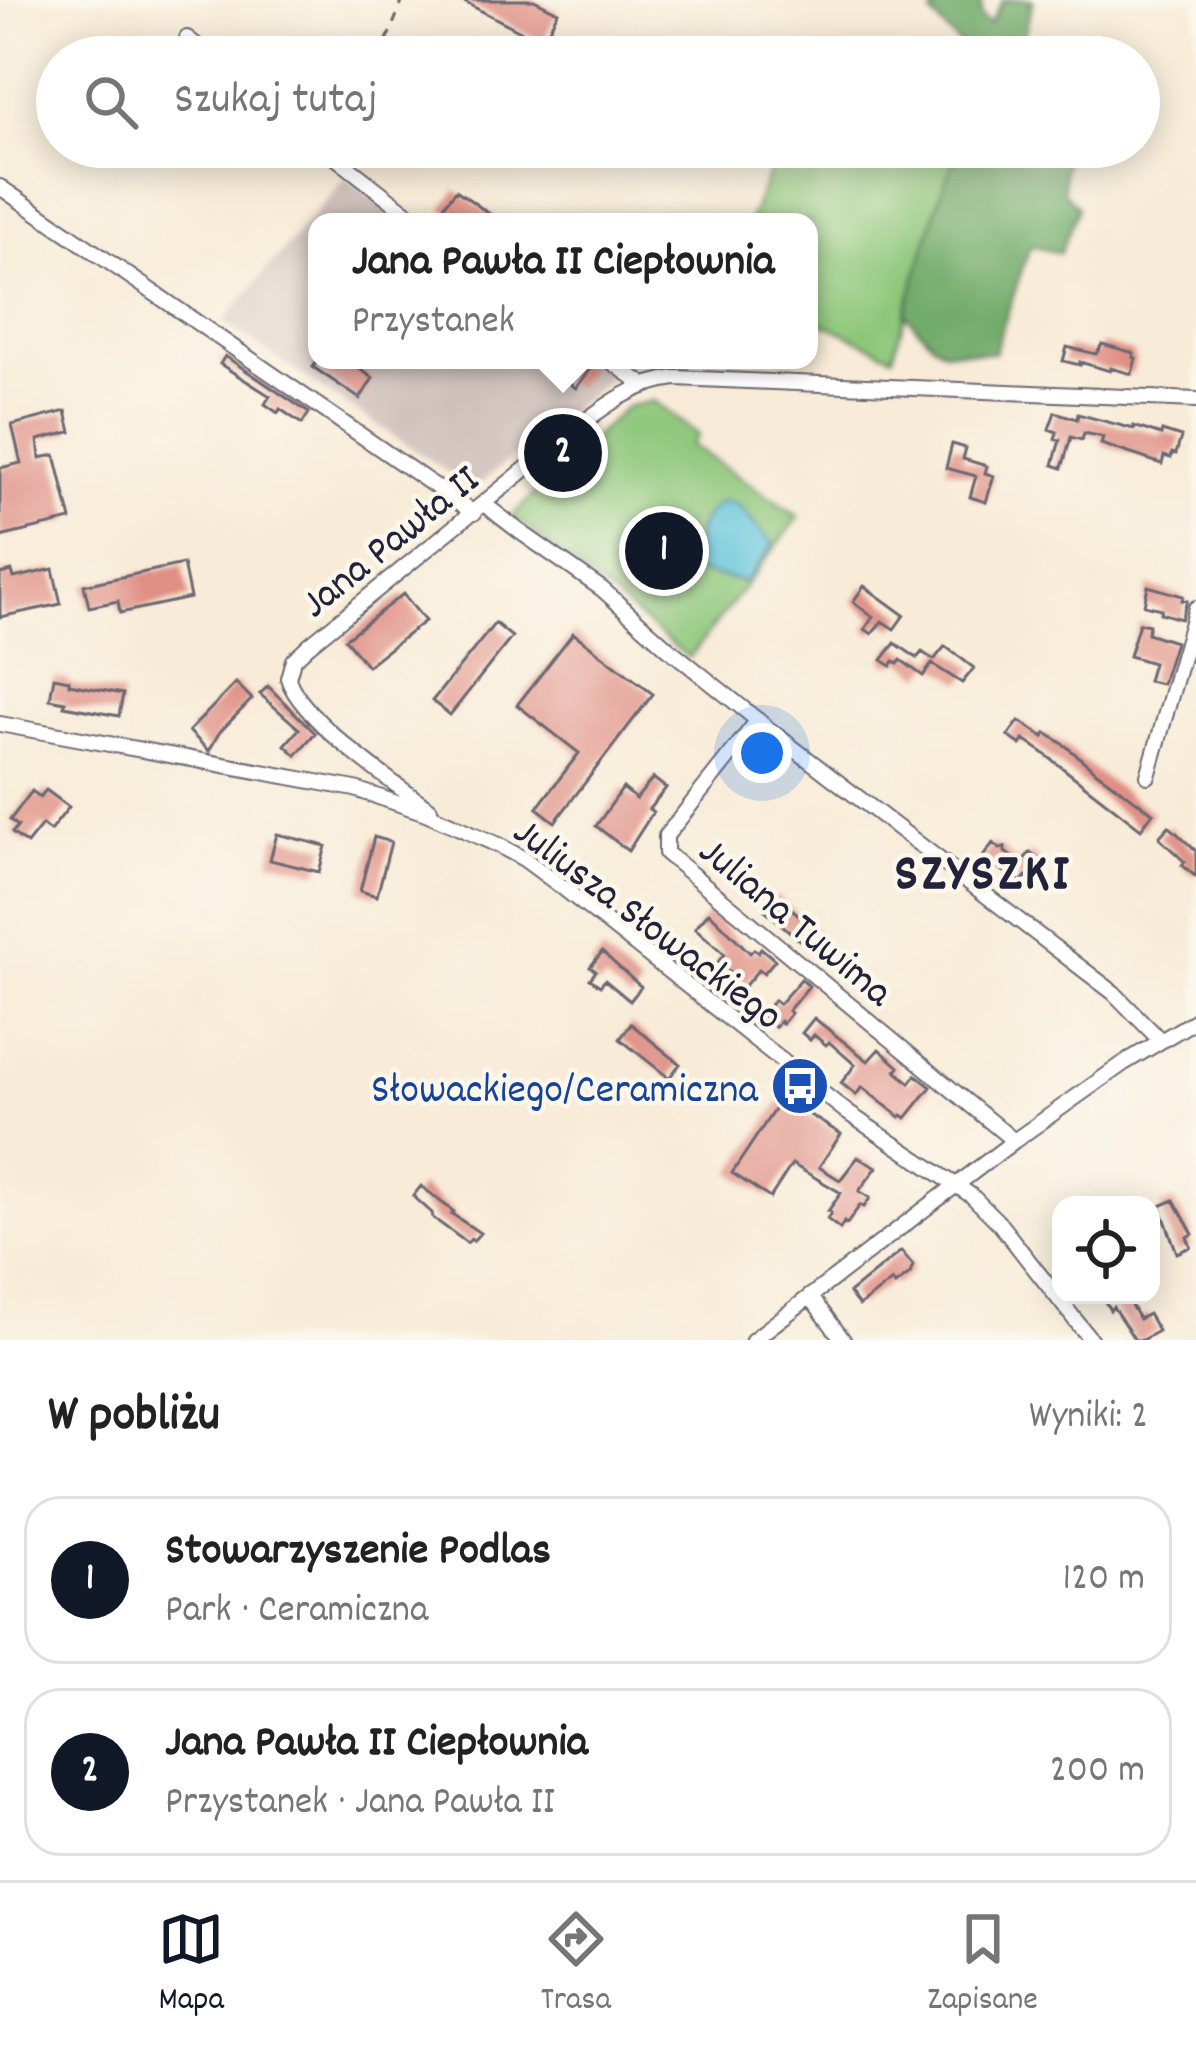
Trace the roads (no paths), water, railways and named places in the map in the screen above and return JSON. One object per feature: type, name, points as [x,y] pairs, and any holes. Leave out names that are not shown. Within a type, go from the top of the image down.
[{"type":"street","points":[[349,168],[407,213]]},
{"type":"street","points":[[0,187],[602,589],[758,720],[1114,993],[1160,1040]]},
{"type":"street","points":[[621,369],[644,386]]},
{"type":"street","name":"Jana Pawła II","points":[[454,824],[357,755],[292,691],[288,678],[293,661],[601,409],[644,386],[676,378],[1196,400]]},
{"type":"street","points":[[1148,776],[1196,608]]},
{"type":"street","name":"Juliana Tuwima","points":[[758,720],[666,836],[666,853],[1014,1141]]},
{"type":"street","name":"Juliusza Słowackiego","points":[[0,724],[355,789],[454,824],[514,853],[848,1113],[972,1196],[999,1223],[1091,1340]]},
{"type":"street","points":[[355,789],[363,773],[357,755]]},
{"type":"street","points":[[757,1339],[1014,1141],[1196,1020]]},
{"type":"street","points":[[810,1296],[843,1340]]},
{"type":"water","points":[[722,501],[737,505],[774,545],[745,582],[693,568],[698,530]]},
{"type":"place","name":"Jana Pawła II Ciepłownia","points":[[563,453]]},
{"type":"place","name":"Stowarzyszenie Podlas","points":[[664,551]]},
{"type":"place","name":"Słowackiego/Ceramiczna","points":[[800,1086]]},
{"type":"district","name":"SZYSZKI","points":[[983,869]]}]
